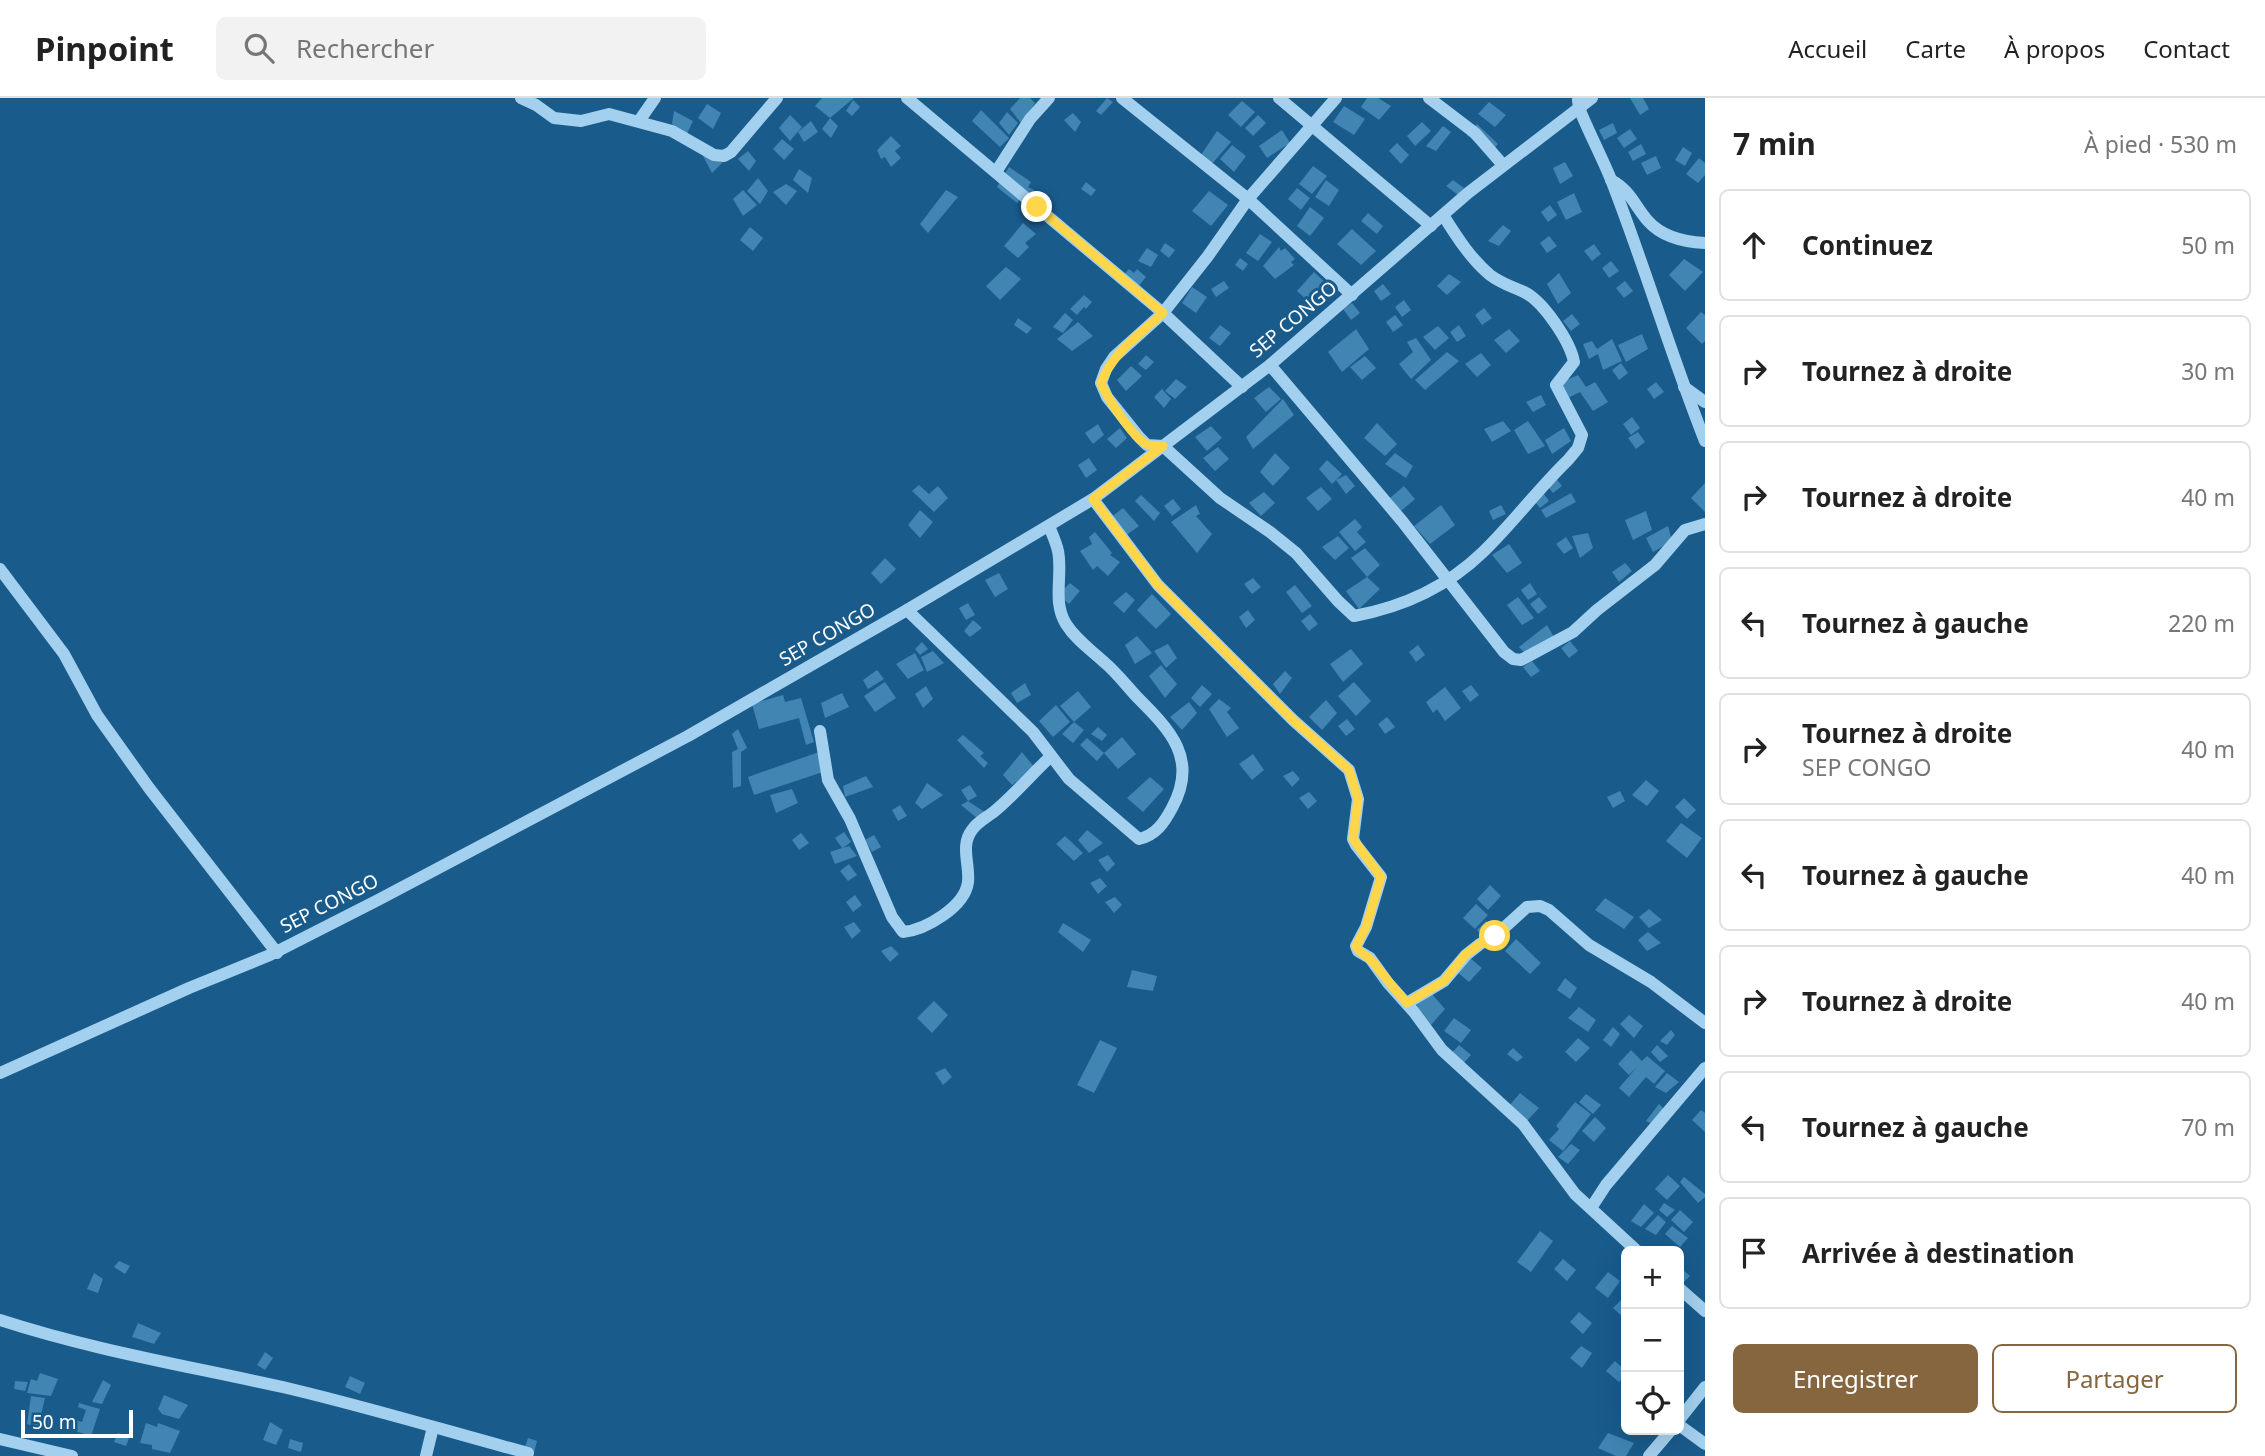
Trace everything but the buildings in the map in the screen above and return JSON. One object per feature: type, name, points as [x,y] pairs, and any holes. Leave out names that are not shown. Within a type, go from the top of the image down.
[{"type":"street","points":[[521,98],[539,102],[554,118],[581,121],[608,114],[639,121],[673,131],[714,155],[724,156],[732,152],[777,98]]},
{"type":"street","points":[[639,121],[655,98]]},
{"type":"street","points":[[907,98],[921,102],[996,172],[1163,313],[1242,387]]},
{"type":"street","points":[[996,172],[1030,119],[1049,98]]},
{"type":"street","points":[[1122,98],[1248,199],[1352,295]]},
{"type":"street","points":[[1279,98],[1431,226]]},
{"type":"street","points":[[1336,98],[1248,199],[1163,313],[1114,357],[1101,383],[1107,397],[1139,438],[1147,445],[1163,446],[1220,498],[1296,553],[1354,616],[1421,596],[1448,580],[1495,540],[1578,448],[1582,435],[1556,385],[1574,362],[1570,348],[1558,327],[1531,296],[1503,284],[1470,256],[1443,215]]},
{"type":"street","points":[[1429,98],[1475,133],[1503,165]]},
{"type":"street","name":"SEP CONGO","points":[[0,1073],[276,952],[586,791],[907,610],[1049,526],[1093,499],[1270,365],[1503,165],[1578,103],[1592,98]]},
{"type":"street","points":[[1578,103],[1611,180],[1705,440]]},
{"type":"street","points":[[1611,180],[1624,188],[1648,221],[1658,229],[1670,236],[1705,243]]},
{"type":"street","points":[[1270,365],[1402,521],[1504,652],[1513,659],[1521,660],[1573,632],[1655,565],[1685,530],[1705,524]]},
{"type":"street","points":[[1684,387],[1705,402]]},
{"type":"street","points":[[1093,499],[1158,585],[1293,720],[1349,770],[1358,799],[1353,839],[1381,877],[1366,927],[1356,946],[1370,958],[1442,1050],[1523,1125],[1575,1194],[1632,1246]]},
{"type":"street","points":[[907,610],[1033,732],[1069,779],[1139,838],[1149,836],[1157,831],[1179,795],[1182,758],[1173,737],[1159,718],[1065,623],[1060,611],[1058,552],[1049,526]]},
{"type":"street","points":[[0,569],[64,654],[97,715],[149,788],[276,952]]},
{"type":"street","points":[[820,731],[828,780],[850,819],[892,917],[903,932],[928,925],[960,899],[968,885],[968,835],[1050,757]]},
{"type":"street","points":[[1407,1003],[1444,981],[1465,955],[1495,936],[1527,907],[1540,906],[1549,910],[1589,945],[1651,982],[1705,1023]]},
{"type":"street","points":[[1591,1208],[1606,1185],[1705,1068]]},
{"type":"street","points":[[1684,1292],[1705,1311]]},
{"type":"street","points":[[0,1320],[33,1331],[202,1372],[292,1390],[528,1453]]},
{"type":"street","points":[[1684,1416],[1705,1387]]},
{"type":"street","points":[[426,1456],[433,1427]]},
{"type":"street","points":[[1684,1427],[1705,1444]]},
{"type":"street","points":[[1649,1456],[1667,1435]]},
{"type":"street","points":[[0,1439],[72,1456]]},
{"type":"route","points":[[1037,207],[1163,313],[1114,357],[1101,383],[1107,397],[1139,438],[1147,445],[1163,446],[1093,499],[1158,585],[1293,720],[1349,770],[1358,799],[1353,839],[1381,877],[1366,927],[1357,942],[1359,951],[1370,958],[1380,974],[1407,1003],[1444,981],[1465,955],[1495,936]]}]
